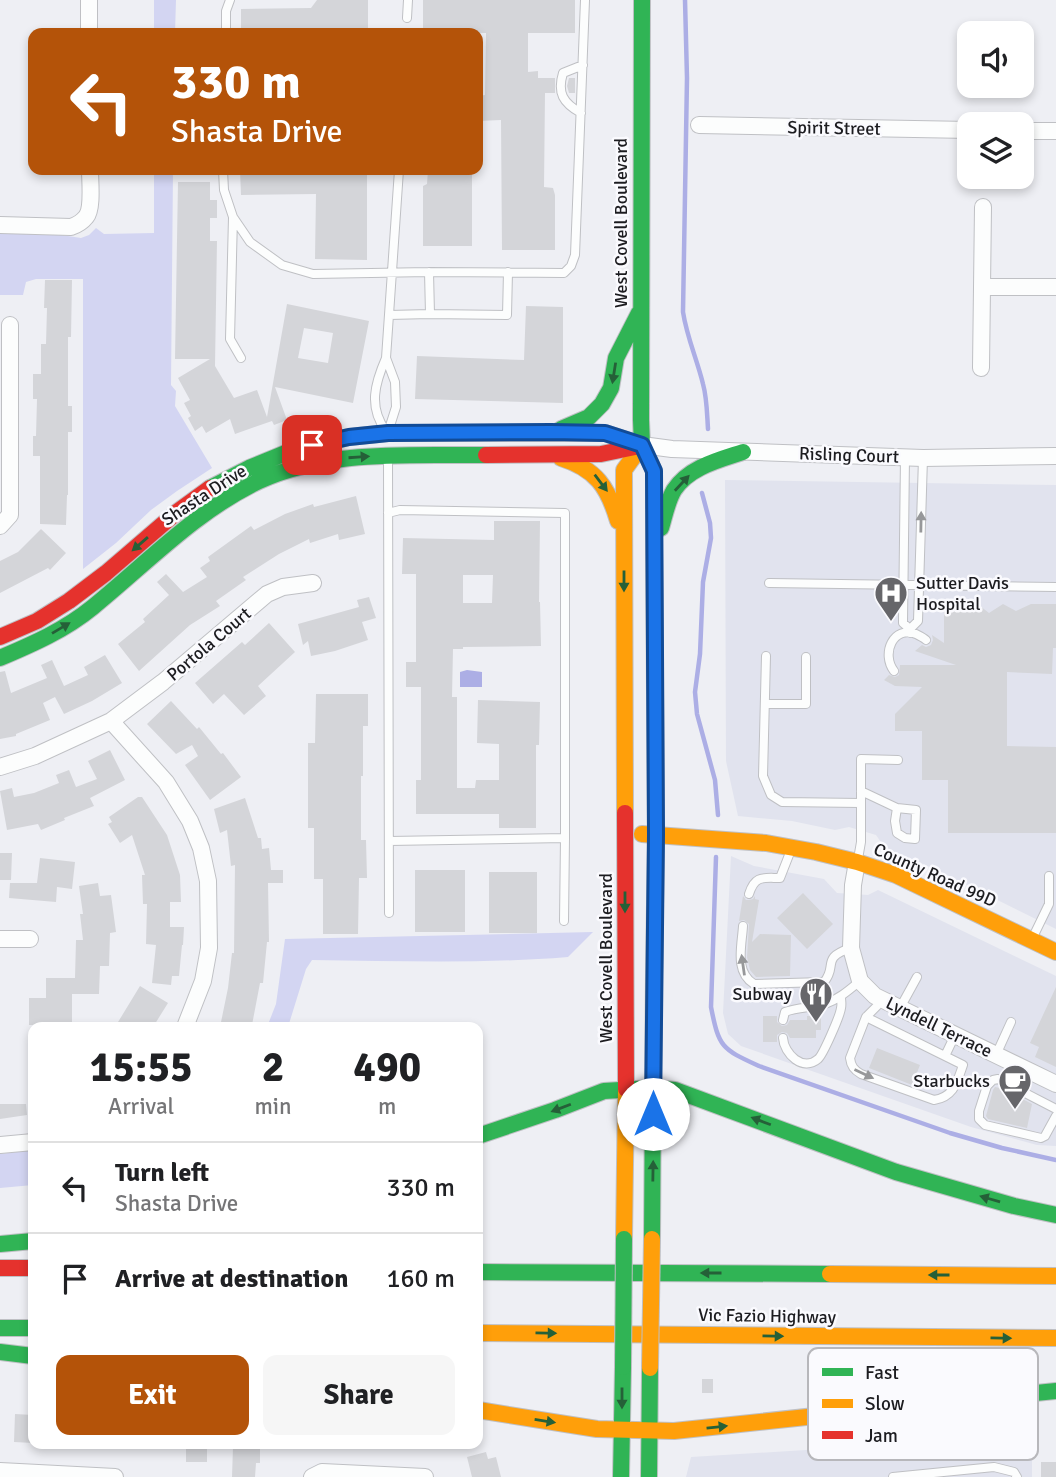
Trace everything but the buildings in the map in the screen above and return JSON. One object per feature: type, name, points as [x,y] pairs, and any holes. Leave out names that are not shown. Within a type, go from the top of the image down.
[{"type":"main road","name":"West Covell Boulevard","points":[[642,0],[642,445],[654,471],[655,544],[656,834],[649,1477]]},
{"type":"main road","points":[[551,432],[589,417],[602,404],[611,388],[616,358],[640,310]]},
{"type":"main road","name":"Shasta Drive","points":[[0,637],[37,621],[69,601],[177,512],[212,487],[293,450],[349,437],[388,433],[605,433],[642,445]]},
{"type":"main road","name":"West Covell Boulevard","points":[[621,1477],[626,1089],[624,470],[642,445]]},
{"type":"main road","name":"Shasta Drive","points":[[0,658],[62,629],[92,608],[174,537],[226,500],[260,481],[303,466],[352,457],[605,454],[642,445]]},
{"type":"main road","points":[[655,544],[669,500],[678,484],[698,468],[743,452]]},
{"type":"main road","points":[[547,454],[573,461],[593,473],[614,504],[624,540]]},
{"type":"main road","name":"County Road 99D","points":[[625,834],[743,841],[792,847],[857,862],[896,875],[1056,952]]},
{"type":"main road","points":[[483,1134],[604,1091],[653,1088],[675,1090],[896,1172],[1014,1206],[1056,1215]]},
{"type":"main road","points":[[0,1244],[28,1241]]},
{"type":"main road","points":[[0,1268],[28,1268]]},
{"type":"main road","points":[[483,1272],[1056,1276]]},
{"type":"main road","points":[[0,1328],[28,1328]]},
{"type":"main road","name":"Vic Fazio Highway","points":[[483,1333],[1056,1338]]},
{"type":"main road","points":[[0,1352],[28,1355]]},
{"type":"main road","points":[[1038,1393],[1056,1391]]},
{"type":"main road","points":[[483,1411],[597,1429],[622,1430],[686,1430],[808,1417]]},
{"type":"street","points":[[89,0],[89,28]]},
{"type":"street","name":"Spirit Street","points":[[699,125],[957,130]]},
{"type":"street","points":[[1034,131],[1056,131]]},
{"type":"street","points":[[0,225],[71,227],[80,223],[89,211],[90,177]]},
{"type":"street","points":[[982,368],[983,207]]},
{"type":"street","points":[[983,287],[1056,287]]},
{"type":"street","points":[[5,520],[9,324]]},
{"type":"street","name":"Risling Court","points":[[642,445],[672,449],[923,458],[1056,456]]},
{"type":"street","name":"Portola Court","points":[[0,767],[35,756],[111,721],[163,682],[267,594],[283,587],[313,583]]},
{"type":"street","points":[[111,721],[166,782],[190,821],[201,848],[208,881],[209,948],[203,981],[187,1022]]},
{"type":"street","points":[[857,862],[853,886],[851,948],[860,981]]},
{"type":"street","points":[[0,939],[30,939]]},
{"type":"street","name":"Lyndell Terrace","points":[[860,981],[875,996],[1056,1084]]},
{"type":"street","points":[[0,1145],[28,1142]]},
{"type":"street","points":[[0,1471],[115,1477]]},
{"type":"street","points":[[312,1477],[322,1472],[425,1477]]},
{"type":"lane","points":[[226,28],[226,11],[230,0]]},
{"type":"lane","points":[[407,18],[408,0]]},
{"type":"lane","points":[[223,175],[224,190],[233,217],[250,242],[282,265],[313,274],[564,273],[571,266],[575,255],[585,0]]},
{"type":"lane","points":[[581,113],[562,97],[560,83],[563,73],[583,65]]},
{"type":"lane","points":[[388,433],[377,418],[375,395],[377,377],[386,358],[399,175]]},
{"type":"lane","points":[[233,217],[230,339],[242,358]]},
{"type":"lane","points":[[429,272],[429,314]]},
{"type":"lane","points":[[389,315],[507,315],[508,272]]},
{"type":"lane","points":[[386,358],[395,382],[396,407],[388,433],[387,456],[389,913]]},
{"type":"lane","points":[[905,457],[903,623],[910,631],[926,640]]},
{"type":"lane","points":[[894,671],[889,665],[888,650],[896,638],[910,631],[918,621],[923,458]]},
{"type":"lane","points":[[388,513],[400,510],[565,513],[564,921]]},
{"type":"lane","points":[[769,583],[1056,587]]},
{"type":"lane","points":[[766,656],[763,776],[771,795],[782,802],[861,803]]},
{"type":"lane","points":[[765,704],[806,704],[806,657]]},
{"type":"lane","points":[[857,862],[861,842],[861,759],[898,760]]},
{"type":"lane","points":[[861,791],[897,808]]},
{"type":"lane","points":[[389,841],[565,838]]},
{"type":"lane","points":[[749,894],[756,880],[780,878],[792,847]]},
{"type":"lane","points":[[1032,940],[1048,904],[1048,876]]},
{"type":"lane","points":[[743,926],[741,967],[746,979],[754,984],[824,982],[835,955],[851,948]]},
{"type":"lane","points":[[900,1008],[917,977]]},
{"type":"lane","points":[[782,1020],[785,1012],[797,1007],[824,1005],[841,997],[860,981]]},
{"type":"lane","points":[[783,1038],[790,1057],[809,1063],[817,1061],[841,1008],[841,997]]},
{"type":"lane","points":[[866,1017],[963,1065],[953,1092],[942,1099],[934,1100],[856,1071],[851,1066],[850,1058],[866,1017],[881,999]]},
{"type":"lane","points":[[996,1055],[1011,1022]]},
{"type":"lane","points":[[945,1056],[955,1035]]},
{"type":"lane","points":[[1056,1108],[998,1079],[987,1086],[979,1119],[985,1125],[1041,1138],[1045,1136],[1056,1116]]},
{"type":"lane","points":[[893,1477],[993,1466],[1014,1472],[1017,1477]]},
{"type":"shaded area","points":[[154,0],[176,0],[175,28],[154,28]]},
{"type":"shaded area","points":[[154,175],[173,175],[171,385],[176,391],[175,406],[212,468],[151,510],[83,569],[83,279],[36,279],[26,282],[23,295],[0,295],[0,234],[55,234],[81,238],[96,228],[104,234],[154,233]]},
{"type":"shaded area","name":"Sutter Davis Hospital","points":[[725,480],[1056,485],[1056,929],[937,870],[885,848],[876,835],[849,827],[835,830],[792,821],[738,816],[726,761]]},
{"type":"shaded area","points":[[731,856],[754,866],[824,879],[837,893],[868,895],[878,890],[1056,976],[1056,1146],[1037,1145],[971,1127],[741,1046],[728,1034],[723,1013]]},
{"type":"shaded area","points":[[593,932],[568,957],[472,961],[312,960],[306,969],[290,1022],[269,1022],[276,1004],[285,939]]},
{"type":"shaded area","points":[[28,1151],[28,1185],[0,1188],[0,1154]]},
{"type":"shaded area","points":[[808,1450],[808,1460],[1032,1460],[1032,1477],[686,1477],[691,1457]]},
{"type":"water","points":[[460,672],[482,672],[482,687],[460,687]]},
{"type":"waterway","points":[[685,0],[687,78],[683,312],[704,389],[708,429]]},
{"type":"waterway","points":[[702,493],[711,538],[703,582],[700,654],[695,692],[697,714],[715,780],[718,815]]},
{"type":"waterway","points":[[716,857],[711,1007],[720,1039],[730,1051],[759,1066],[950,1133],[1056,1160]]},
{"type":"traffic: fast","points":[[642,0],[641,420],[642,445],[654,471],[654,552]]},
{"type":"traffic: fast","points":[[561,429],[589,417],[602,404],[611,388],[616,358],[639,313]]},
{"type":"traffic: fast","points":[[210,488],[293,450],[349,437],[388,433],[605,433],[642,445]]},
{"type":"traffic: fast","points":[[661,528],[670,499],[680,482],[705,465],[743,452]]},
{"type":"traffic: fast","points":[[0,658],[71,623],[193,522],[259,481],[286,471],[342,459],[399,455],[486,455]]},
{"type":"traffic: fast","points":[[652,1239],[653,1088]]},
{"type":"traffic: fast","points":[[483,1134],[604,1091],[653,1088],[675,1090],[896,1172],[1014,1206],[1056,1215]]},
{"type":"traffic: fast","points":[[623,1367],[624,1239]]},
{"type":"traffic: fast","points":[[0,1244],[28,1241]]},
{"type":"traffic: fast","points":[[483,1272],[830,1274]]},
{"type":"traffic: fast","points":[[0,1328],[28,1328]]},
{"type":"traffic: fast","points":[[0,1352],[28,1355]]},
{"type":"traffic: fast","points":[[621,1477],[623,1367]]},
{"type":"traffic: fast","points":[[649,1477],[650,1368]]},
{"type":"traffic: fast","points":[[1038,1393],[1056,1391]]},
{"type":"traffic: slow","points":[[625,813],[624,470],[642,445]]},
{"type":"traffic: slow","points":[[561,458],[583,468],[599,481],[610,498],[618,521]]},
{"type":"traffic: slow","points":[[642,834],[766,843],[857,862],[896,875],[1056,952]]},
{"type":"traffic: slow","points":[[653,1088],[654,974]]},
{"type":"traffic: slow","points":[[624,1239],[626,1089]]},
{"type":"traffic: slow","points":[[650,1368],[652,1239]]},
{"type":"traffic: slow","points":[[830,1274],[1056,1276]]},
{"type":"traffic: slow","points":[[483,1333],[1056,1338]]},
{"type":"traffic: slow","points":[[483,1411],[597,1429],[674,1431],[808,1417]]},
{"type":"traffic: jam","points":[[486,455],[601,454],[640,446]]},
{"type":"traffic: jam","points":[[0,637],[37,621],[69,601],[210,488]]},
{"type":"traffic: jam","points":[[654,552],[654,974]]},
{"type":"traffic: jam","points":[[625,813],[626,1089]]},
{"type":"traffic: jam","points":[[0,1268],[28,1268]]},
{"type":"place","name":"Sutter Davis Hospital","points":[[891,623]]},
{"type":"place","name":"Subway","points":[[816,1024]]},
{"type":"place","name":"Starbucks","points":[[1015,1111]]},
{"type":"route","points":[[312,445],[349,437],[388,433],[551,432],[605,433],[642,445],[654,471],[656,834],[653,1114]]}]
